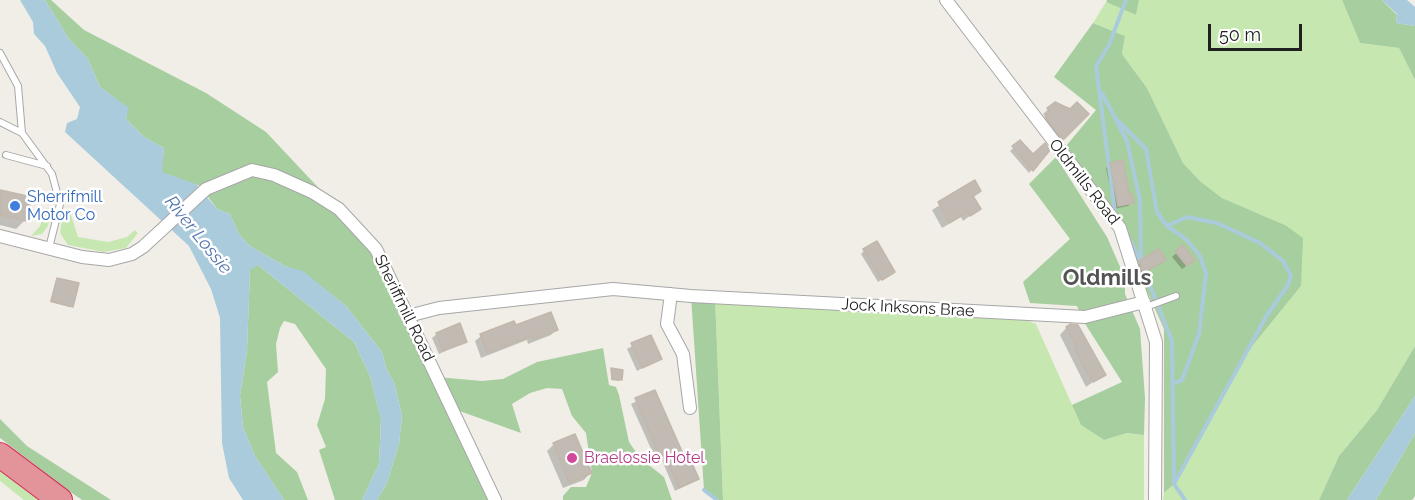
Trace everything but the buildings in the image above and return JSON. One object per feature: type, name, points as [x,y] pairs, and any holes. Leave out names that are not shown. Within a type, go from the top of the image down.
[{"type":"highway","points":[[0,455],[60,500]]},
{"type":"street","name":"Oldmills Road","points":[[946,0],[1120,228],[1147,305],[1156,342],[1155,500]]},
{"type":"street","name":"Sheriffmill Road","points":[[0,236],[91,259],[109,260],[132,254],[166,228],[206,189],[252,170],[274,175],[312,192],[339,209],[375,249],[495,500]]},
{"type":"street","name":"Jock Inksons Brae","points":[[408,316],[439,308],[575,291],[613,289],[1085,317],[1147,305]]},
{"type":"street","points":[[671,294],[667,324],[683,354],[690,408]]},
{"type":"lane","points":[[0,53],[18,86],[22,133]]},
{"type":"lane","points":[[0,122],[22,133],[47,166],[60,196],[49,249]]},
{"type":"lane","points":[[6,155],[47,166]]},
{"type":"lane","points":[[1147,305],[1176,296]]},
{"type":"green space","points":[[45,0],[51,0],[84,30],[206,93],[266,132],[376,249],[437,377],[482,381],[503,379],[537,362],[603,348],[609,385],[616,387],[619,395],[629,442],[640,458],[664,477],[672,500],[563,500],[563,496],[571,487],[586,487],[592,473],[586,433],[572,416],[562,389],[547,388],[530,393],[512,404],[521,433],[454,409],[495,500],[377,500],[387,483],[399,444],[402,415],[394,382],[386,368],[382,352],[346,306],[303,272],[285,266],[250,246],[239,234],[230,214],[217,209],[200,186],[161,172],[164,148],[144,137],[126,119],[128,108],[100,87],[88,59],[69,39]]},
{"type":"green space","points":[[1107,0],[1139,0],[1136,15],[1106,2]]},
{"type":"green space","points":[[1139,0],[1342,0],[1360,43],[1399,48],[1415,80],[1415,346],[1377,410],[1339,456],[1319,500],[1163,500],[1164,493],[1174,484],[1245,355],[1301,286],[1285,225],[1222,198],[1200,181],[1183,163],[1147,88],[1122,54],[1125,36],[1093,23],[1106,2],[1136,15]]},
{"type":"green space","points":[[1342,0],[1382,0],[1397,15],[1396,23],[1415,26],[1415,80],[1399,48],[1360,43]]},
{"type":"green space","points":[[1093,23],[1125,36],[1122,54],[1147,88],[1183,163],[1200,181],[1222,198],[1285,225],[1303,238],[1301,286],[1245,355],[1174,484],[1164,493],[1164,329],[1107,201],[1066,146],[1096,110],[1054,77]]},
{"type":"green space","points":[[1056,157],[1107,237],[1125,278],[1125,294],[1140,329],[1145,398],[1144,435],[1127,433],[1104,440],[1081,425],[1072,405],[1122,382],[1084,322],[1077,306],[1030,303],[1023,282],[1070,239],[1029,184]]},
{"type":"green space","points":[[46,208],[52,209],[48,226],[42,234],[31,236],[40,226]]},
{"type":"green space","points":[[70,212],[78,237],[108,242],[127,237],[135,230],[138,233],[126,248],[104,252],[68,245],[60,233],[62,217]]},
{"type":"green space","points":[[258,265],[354,342],[370,376],[381,419],[379,464],[362,500],[335,500],[319,450],[326,447],[317,425],[325,399],[326,369],[295,324],[284,321],[276,344],[278,372],[267,382],[276,453],[297,472],[308,500],[284,500],[255,456],[243,427],[240,396],[247,350],[250,269]]},
{"type":"green space","points":[[691,296],[715,297],[723,500],[717,500],[704,490]]},
{"type":"green space","points":[[715,297],[1009,313],[1036,324],[1081,425],[1104,440],[1127,433],[1144,435],[1144,500],[723,500]]},
{"type":"green space","points":[[1415,346],[1415,396],[1347,500],[1319,500],[1339,456],[1377,410]]},
{"type":"green space","points":[[0,419],[27,446],[111,500],[82,500],[72,493],[0,438]]},
{"type":"green space","points":[[1415,433],[1415,496],[1412,500],[1376,500]]},
{"type":"green space","points":[[0,467],[42,500],[24,500],[0,481]]},
{"type":"water","name":"River Lossie","points":[[20,0],[45,0],[69,39],[88,59],[100,87],[129,108],[126,119],[144,137],[164,148],[162,172],[196,184],[217,209],[230,214],[239,234],[250,246],[285,266],[303,271],[346,306],[382,352],[386,368],[394,382],[402,415],[399,444],[387,483],[377,500],[362,500],[379,464],[381,420],[370,376],[354,342],[258,265],[250,270],[247,350],[240,396],[243,427],[255,456],[284,500],[243,500],[229,478],[222,443],[220,318],[211,289],[189,246],[65,132],[67,123],[77,119],[80,107],[57,73],[45,46],[34,34],[33,22]]},
{"type":"water","points":[[1382,0],[1407,0],[1415,7],[1415,26],[1396,23],[1397,14]]},
{"type":"water","points":[[1415,396],[1415,433],[1376,500],[1347,500]]},
{"type":"waterway","points":[[1115,213],[1096,66],[1109,45],[1126,0]]},
{"type":"waterway","points":[[1102,93],[1127,141],[1140,200],[1141,261]]},
{"type":"waterway","points":[[1115,118],[1146,149],[1157,212],[1167,226],[1187,240],[1200,256],[1206,273],[1199,334],[1182,380],[1172,384]]},
{"type":"waterway","points":[[1167,226],[1187,217],[1217,223],[1260,243],[1283,261],[1291,276],[1288,285],[1267,315],[1175,482]]},
{"type":"waterway","points":[[1130,240],[1172,341],[1174,484],[1185,500]]},
{"type":"waterway","points":[[704,490],[717,500]]},
{"type":"place","name":"Sherrifmill Motor Co","points":[[15,206]]},
{"type":"place","name":"Braelossie Hotel","points":[[572,458]]},
{"type":"district","name":"Oldmills","points":[[1107,278]]}]
